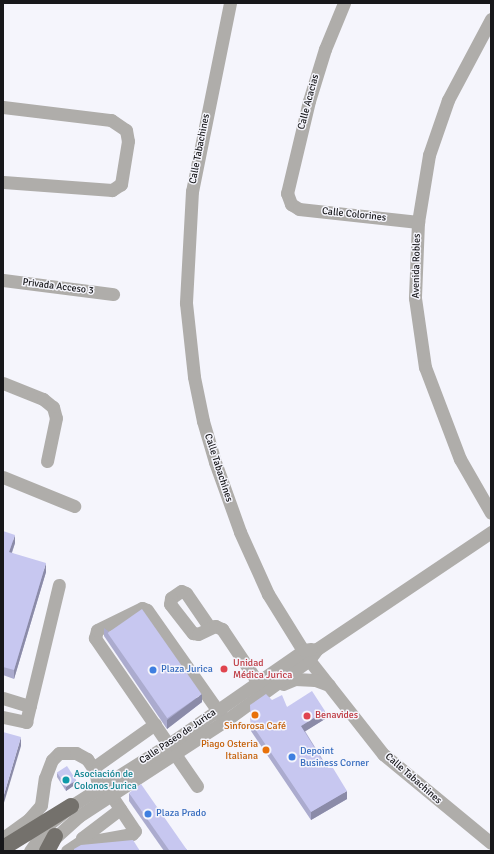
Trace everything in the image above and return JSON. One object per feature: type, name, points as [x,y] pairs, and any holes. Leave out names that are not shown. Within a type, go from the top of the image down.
[{"type":"main road","points":[[3,848],[71,806]]},
{"type":"main road","points":[[47,851],[55,836]]},
{"type":"street","name":"Calle Tabachines","points":[[230,3],[192,191],[186,303],[191,348],[203,421],[240,532],[268,594],[310,653],[329,684],[384,754],[491,843]]},
{"type":"street","name":"Calle Acacias","points":[[291,204],[287,193],[309,101],[325,49],[344,3]]},
{"type":"street","name":"Avenida Robles","points":[[491,18],[448,100],[429,155],[418,222],[415,298],[425,367],[460,459],[491,513]]},
{"type":"street","points":[[3,107],[111,120],[126,130],[128,142],[121,184],[112,190],[3,182]]},
{"type":"street","name":"Calle Colorines","points":[[291,204],[299,209],[418,222]]},
{"type":"street","name":"Privada Acceso 3","points":[[3,280],[113,294]]},
{"type":"street","points":[[3,383],[44,399],[53,407],[56,418],[47,461]]},
{"type":"street","points":[[3,477],[74,506]]},
{"type":"street","name":"Calle Paseo de Jurica","points":[[42,851],[55,836],[79,816],[111,795],[172,749],[221,715],[258,696],[310,653],[491,532]]},
{"type":"street","points":[[3,717],[25,723],[59,585]]},
{"type":"street","points":[[197,786],[95,638],[97,630],[142,608],[151,612],[221,715]]},
{"type":"street","points":[[210,628],[215,626],[222,629],[257,681]]},
{"type":"street","name":"Calle Paseo de Jurica","points":[[221,715],[257,681],[310,653]]},
{"type":"street","points":[[258,696],[295,679],[315,680],[329,684]]},
{"type":"street","points":[[3,698],[30,706]]},
{"type":"street","points":[[93,768],[155,724]]},
{"type":"street","name":"Calle Paseo de Jurica","points":[[30,851],[49,824],[71,806],[172,749]]},
{"type":"street","points":[[3,838],[29,819],[41,806],[45,778],[52,760],[59,753],[76,752],[87,759],[93,768],[99,790]]},
{"type":"street","points":[[82,841],[87,842],[132,834],[135,831],[134,827],[111,795]]},
{"type":"street","points":[[67,851],[82,841],[85,835],[120,809]]},
{"type":"building","points":[[3,531],[15,535],[9,552],[46,563],[14,670],[3,667]]},
{"type":"building","name":"Plaza Jurica","points":[[142,609],[202,694],[167,718],[108,633]]},
{"type":"building","name":"Depoint Business Corner","points":[[312,691],[325,711],[301,726],[327,768],[333,768],[347,791],[311,812],[251,723],[250,705],[266,694],[272,700],[282,695],[287,707]]},
{"type":"building","points":[[3,732],[21,737],[3,798]]},
{"type":"building","name":"Asociación de Colonos Jurica","points":[[67,766],[76,780],[66,787],[57,773]]},
{"type":"building","points":[[141,784],[187,850],[169,850],[129,793]]},
{"type":"building","points":[[133,840],[140,851],[74,851],[74,849],[81,845]]},
{"type":"place","name":"Unidad Médica Jurica","points":[[224,669]]},
{"type":"place","name":"Plaza Jurica","points":[[153,670]]},
{"type":"place","name":"Sinforosa Café","points":[[255,715]]},
{"type":"place","name":"Benavides","points":[[307,716]]},
{"type":"place","name":"Piago Osteria Italiana","points":[[266,750]]},
{"type":"place","name":"Depoint Business Corner","points":[[292,757]]},
{"type":"place","name":"Asociación de Colonos Jurica","points":[[66,780]]},
{"type":"place","name":"Plaza Prado","points":[[148,814]]}]
